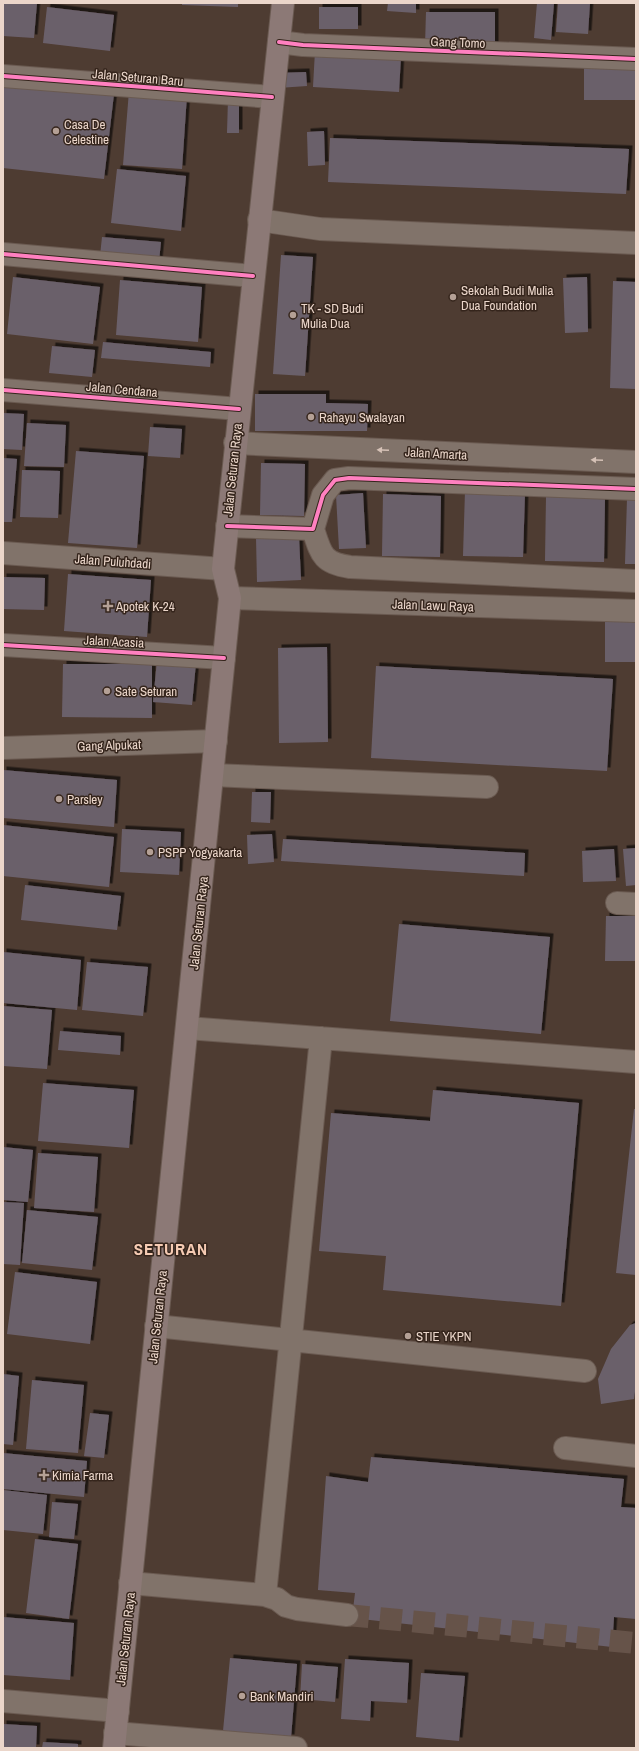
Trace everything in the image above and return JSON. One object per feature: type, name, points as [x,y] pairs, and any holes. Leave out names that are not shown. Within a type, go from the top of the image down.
[{"type":"main road","name":"Jalan Seturan Raya","points":[[115,1740],[230,598],[222,569],[283,3]]},
{"type":"street","name":"Gang Tomo","points":[[278,42],[311,46],[636,60]]},
{"type":"street","name":"Jalan Seturan Baru","points":[[3,76],[272,97]]},
{"type":"street","points":[[259,220],[320,229],[636,243]]},
{"type":"street","points":[[3,254],[253,276]]},
{"type":"street","name":"Jalan Cendana","points":[[3,390],[239,409]]},
{"type":"street","name":"Jalan Amarta","points":[[235,443],[636,462]]},
{"type":"street","points":[[636,489],[350,478],[335,480],[323,495],[313,529],[322,555],[336,565],[350,567],[636,581]]},
{"type":"street","points":[[227,526],[313,529]]},
{"type":"street","name":"Jalan Puluhdadi","points":[[3,553],[222,569]]},
{"type":"street","name":"Jalan Lawu Raya","points":[[230,598],[636,611]]},
{"type":"street","name":"Jalan Acasia","points":[[3,644],[224,658]]},
{"type":"street","name":"Gang Alpukat","points":[[3,748],[216,741]]},
{"type":"street","points":[[213,775],[487,787]]},
{"type":"street","points":[[187,1028],[636,1062]]},
{"type":"street","points":[[265,1595],[321,1038]]},
{"type":"street","points":[[156,1326],[585,1372]]},
{"type":"street","points":[[565,1448],[636,1456]]},
{"type":"street","points":[[130,1583],[265,1595],[277,1599],[286,1606],[297,1609],[347,1615]]},
{"type":"street","points":[[3,1701],[118,1711]]},
{"type":"street","points":[[115,1740],[296,1748]]},
{"type":"building","points":[[3,3],[37,3],[34,38],[3,36]]},
{"type":"building","points":[[182,3],[238,3],[238,7],[182,5]]},
{"type":"building","points":[[388,3],[416,3],[416,13],[387,11]]},
{"type":"building","points":[[537,3],[554,3],[551,40],[534,38]]},
{"type":"building","points":[[558,3],[590,3],[588,34],[556,32]]},
{"type":"building","points":[[47,7],[114,15],[110,51],[43,43]]},
{"type":"building","points":[[319,7],[358,7],[358,29],[319,29]]},
{"type":"building","points":[[426,12],[495,12],[495,46],[425,46]]},
{"type":"building","points":[[315,51],[401,56],[399,92],[313,87]]},
{"type":"building","points":[[584,65],[636,65],[636,100],[584,100]]},
{"type":"building","points":[[306,72],[307,86],[278,88],[277,73]]},
{"type":"building","name":"Casa De Celestine","points":[[3,82],[114,94],[104,179],[3,168]]},
{"type":"building","points":[[129,91],[187,95],[182,169],[123,165]]},
{"type":"building","points":[[228,99],[239,99],[239,133],[227,133]]},
{"type":"building","points":[[324,131],[325,165],[308,166],[307,132]]},
{"type":"building","points":[[330,138],[629,149],[626,194],[328,182]]},
{"type":"building","points":[[117,169],[186,176],[181,231],[111,223]]},
{"type":"building","points":[[102,237],[161,242],[159,261],[100,256]]},
{"type":"building","name":"TK - SD Budi Mulia Dua","points":[[281,255],[313,257],[305,376],[273,374]]},
{"type":"building","points":[[13,277],[100,287],[93,344],[7,334]]},
{"type":"building","points":[[587,277],[588,332],[565,333],[563,278]]},
{"type":"building","points":[[120,280],[202,287],[198,342],[116,335]]},
{"type":"building","points":[[613,281],[636,282],[636,389],[610,388]]},
{"type":"building","points":[[103,342],[211,352],[210,367],[101,358]]},
{"type":"building","points":[[52,346],[95,350],[92,377],[49,373]]},
{"type":"building","name":"Rahayu Swalayan","points":[[255,394],[326,394],[326,403],[368,404],[367,431],[255,431]]},
{"type":"building","points":[[3,413],[24,414],[22,450],[3,449]]},
{"type":"building","points":[[27,423],[66,425],[64,467],[24,466]]},
{"type":"building","points":[[150,427],[182,429],[180,458],[148,456]]},
{"type":"building","points":[[76,451],[144,456],[137,548],[68,543]]},
{"type":"building","points":[[3,458],[17,459],[12,522],[3,522]]},
{"type":"building","points":[[261,463],[305,464],[304,516],[260,515]]},
{"type":"building","points":[[22,470],[60,471],[58,518],[20,517]]},
{"type":"building","points":[[465,491],[525,493],[523,557],[463,556]]},
{"type":"building","points":[[363,493],[366,548],[339,549],[336,495]]},
{"type":"building","points":[[383,494],[441,496],[440,557],[382,556]]},
{"type":"building","points":[[546,497],[605,498],[604,562],[545,561]]},
{"type":"building","points":[[627,499],[636,499],[636,564],[625,564]]},
{"type":"building","points":[[299,536],[301,580],[257,582],[256,537]]},
{"type":"building","name":"Apotek K-24","points":[[68,574],[151,580],[147,637],[64,631]]},
{"type":"building","points":[[3,577],[45,578],[44,610],[3,609]]},
{"type":"building","points":[[605,618],[636,618],[636,662],[605,662]]},
{"type":"building","points":[[327,647],[328,742],[279,743],[278,648]]},
{"type":"building","points":[[157,660],[196,663],[192,705],[153,702]]},
{"type":"building","name":"Sate Seturan","points":[[63,664],[152,664],[152,718],[62,717]]},
{"type":"building","points":[[376,666],[613,679],[607,771],[371,758]]},
{"type":"building","name":"Parsley","points":[[3,770],[117,780],[114,827],[3,818]]},
{"type":"building","points":[[252,792],[271,792],[270,823],[251,822]]},
{"type":"building","points":[[3,825],[114,837],[109,887],[3,876]]},
{"type":"building","name":"PSPP Yogyakarta","points":[[122,829],[181,832],[179,875],[120,872]]},
{"type":"building","points":[[272,834],[274,862],[248,864],[247,835]]},
{"type":"building","points":[[283,839],[525,853],[524,876],[281,861]]},
{"type":"building","points":[[636,848],[636,885],[626,886],[623,849]]},
{"type":"building","points":[[614,849],[616,881],[583,882],[582,851]]},
{"type":"building","points":[[25,885],[121,896],[117,930],[21,920]]},
{"type":"building","points":[[606,916],[636,916],[636,961],[605,961]]},
{"type":"building","points":[[399,924],[550,937],[541,1034],[390,1021]]},
{"type":"building","points":[[3,952],[81,960],[77,1010],[3,1003]]},
{"type":"building","points":[[87,962],[148,967],[143,1016],[82,1010]]},
{"type":"building","points":[[3,1006],[52,1010],[47,1069],[3,1066]]},
{"type":"building","points":[[60,1031],[121,1036],[120,1055],[58,1050]]},
{"type":"building","points":[[43,1083],[134,1090],[129,1148],[38,1141]]},
{"type":"building","points":[[433,1090],[579,1103],[561,1306],[383,1290],[386,1256],[319,1251],[331,1113],[430,1121]]},
{"type":"building","points":[[634,1109],[636,1109],[636,1275],[616,1273]]},
{"type":"building","points":[[3,1147],[33,1150],[28,1202],[3,1200]]},
{"type":"building","points":[[38,1153],[98,1157],[94,1212],[34,1208]]},
{"type":"building","points":[[3,1202],[24,1203],[20,1265],[3,1264]]},
{"type":"building","points":[[27,1210],[98,1217],[92,1270],[22,1263]]},
{"type":"building","points":[[15,1272],[97,1282],[90,1344],[7,1334]]},
{"type":"building","points":[[636,1323],[636,1384],[634,1399],[601,1404],[598,1379],[611,1349],[630,1325]]},
{"type":"building","points":[[3,1374],[19,1376],[13,1445],[3,1444]]},
{"type":"building","points":[[32,1380],[84,1385],[78,1453],[26,1449]]},
{"type":"building","points":[[90,1413],[109,1415],[104,1458],[84,1456]]},
{"type":"building","name":"Kimia Farma","points":[[3,1453],[87,1461],[84,1497],[3,1489]]},
{"type":"building","points":[[371,1457],[624,1479],[621,1507],[636,1508],[636,1619],[614,1617],[612,1647],[352,1618],[355,1593],[318,1590],[326,1476],[368,1482]]},
{"type":"building","points":[[3,1490],[47,1495],[43,1534],[3,1530]]},
{"type":"building","points":[[52,1502],[78,1504],[74,1539],[49,1537]]},
{"type":"building","points":[[35,1539],[78,1544],[69,1619],[26,1613]]},
{"type":"building","points":[[3,1617],[74,1623],[70,1680],[3,1675]]},
{"type":"building","points":[[230,1658],[297,1664],[291,1738],[223,1731]]},
{"type":"building","points":[[345,1659],[409,1663],[407,1703],[371,1701],[370,1721],[341,1719]]},
{"type":"building","points":[[302,1664],[338,1667],[335,1702],[300,1699]]},
{"type":"building","points":[[421,1673],[465,1676],[459,1741],[416,1737]]},
{"type":"building","points":[[3,1724],[37,1726],[36,1748],[3,1748]]},
{"type":"building","points":[[43,1742],[78,1744],[78,1748],[42,1748]]},
{"type":"tunnel","points":[[347,1615],[636,1643]]},
{"type":"cycle path","points":[[279,42],[303,45],[636,59]]},
{"type":"cycle path","points":[[3,76],[272,97]]},
{"type":"cycle path","points":[[3,254],[253,276]]},
{"type":"cycle path","points":[[3,390],[239,409]]},
{"type":"cycle path","points":[[227,526],[313,529],[323,495],[335,480],[349,478],[636,489]]},
{"type":"cycle path","points":[[3,645],[224,658]]},
{"type":"place","name":"Casa De Celestine","points":[[56,131]]},
{"type":"place","name":"Sekolah Budi Mulia Dua Foundation","points":[[453,297]]},
{"type":"place","name":"TK - SD Budi Mulia Dua","points":[[293,315]]},
{"type":"place","name":"Rahayu Swalayan","points":[[311,417]]},
{"type":"place","name":"Apotek K-24","points":[[108,606]]},
{"type":"place","name":"Sate Seturan","points":[[107,691]]},
{"type":"place","name":"Parsley","points":[[59,799]]},
{"type":"place","name":"PSPP Yogyakarta","points":[[150,852]]},
{"type":"place","name":"STIE YKPN","points":[[408,1336]]},
{"type":"place","name":"Kimia Farma","points":[[44,1475]]},
{"type":"place","name":"Bank Mandiri","points":[[242,1696]]},
{"type":"district","name":"SETURAN","points":[[171,1249]]}]
